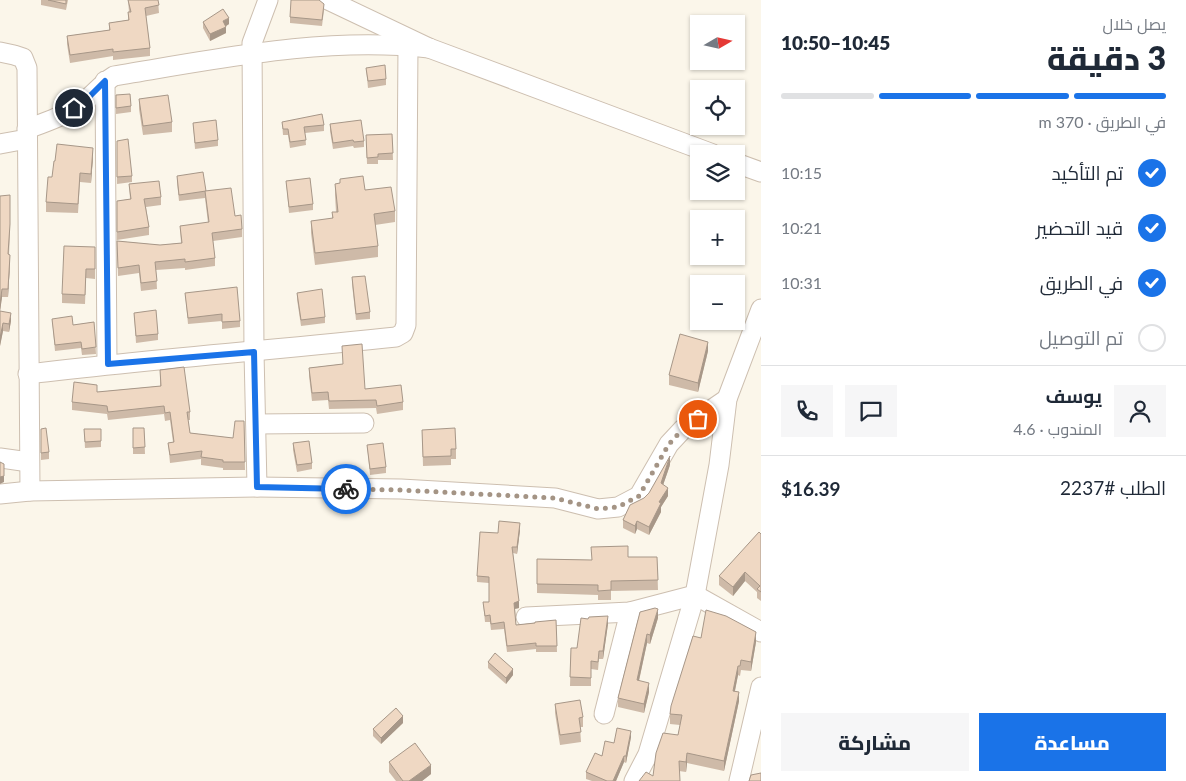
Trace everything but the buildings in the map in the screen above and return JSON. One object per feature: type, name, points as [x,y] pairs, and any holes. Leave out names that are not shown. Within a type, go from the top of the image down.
[{"type":"street","points":[[257,487],[252,43],[268,0]]},
{"type":"street","points":[[328,0],[429,48],[690,145]]},
{"type":"street","points":[[0,144],[27,134],[66,114],[83,103],[105,81],[114,76],[253,54],[319,46],[364,44],[408,45],[429,48]]},
{"type":"street","points":[[28,374],[108,364],[254,352],[396,337],[403,333],[406,325],[408,45]]},
{"type":"street","points":[[0,52],[23,58],[27,68],[30,490]]},
{"type":"street","points":[[105,81],[108,364]]},
{"type":"street","points":[[745,166],[761,172]]},
{"type":"street","points":[[634,781],[648,754],[695,595],[719,465],[727,399],[761,309]]},
{"type":"street","points":[[0,494],[30,490],[257,487],[401,490],[555,498],[598,509],[618,507],[639,496],[669,444],[683,429],[727,399]]},
{"type":"street","points":[[256,424],[364,422]]},
{"type":"street","points":[[0,458],[29,462]]},
{"type":"street","points":[[526,616],[630,612],[695,595],[761,632]]},
{"type":"street","points":[[604,714],[630,612]]},
{"type":"street","points":[[739,781],[761,687]]},
{"type":"way so far","points":[[346,489],[555,498],[598,509],[618,507],[639,496],[669,444],[683,429],[698,419]]},
{"type":"route","points":[[74,108],[83,103],[105,81],[108,364],[254,352],[257,487],[346,489]]}]
